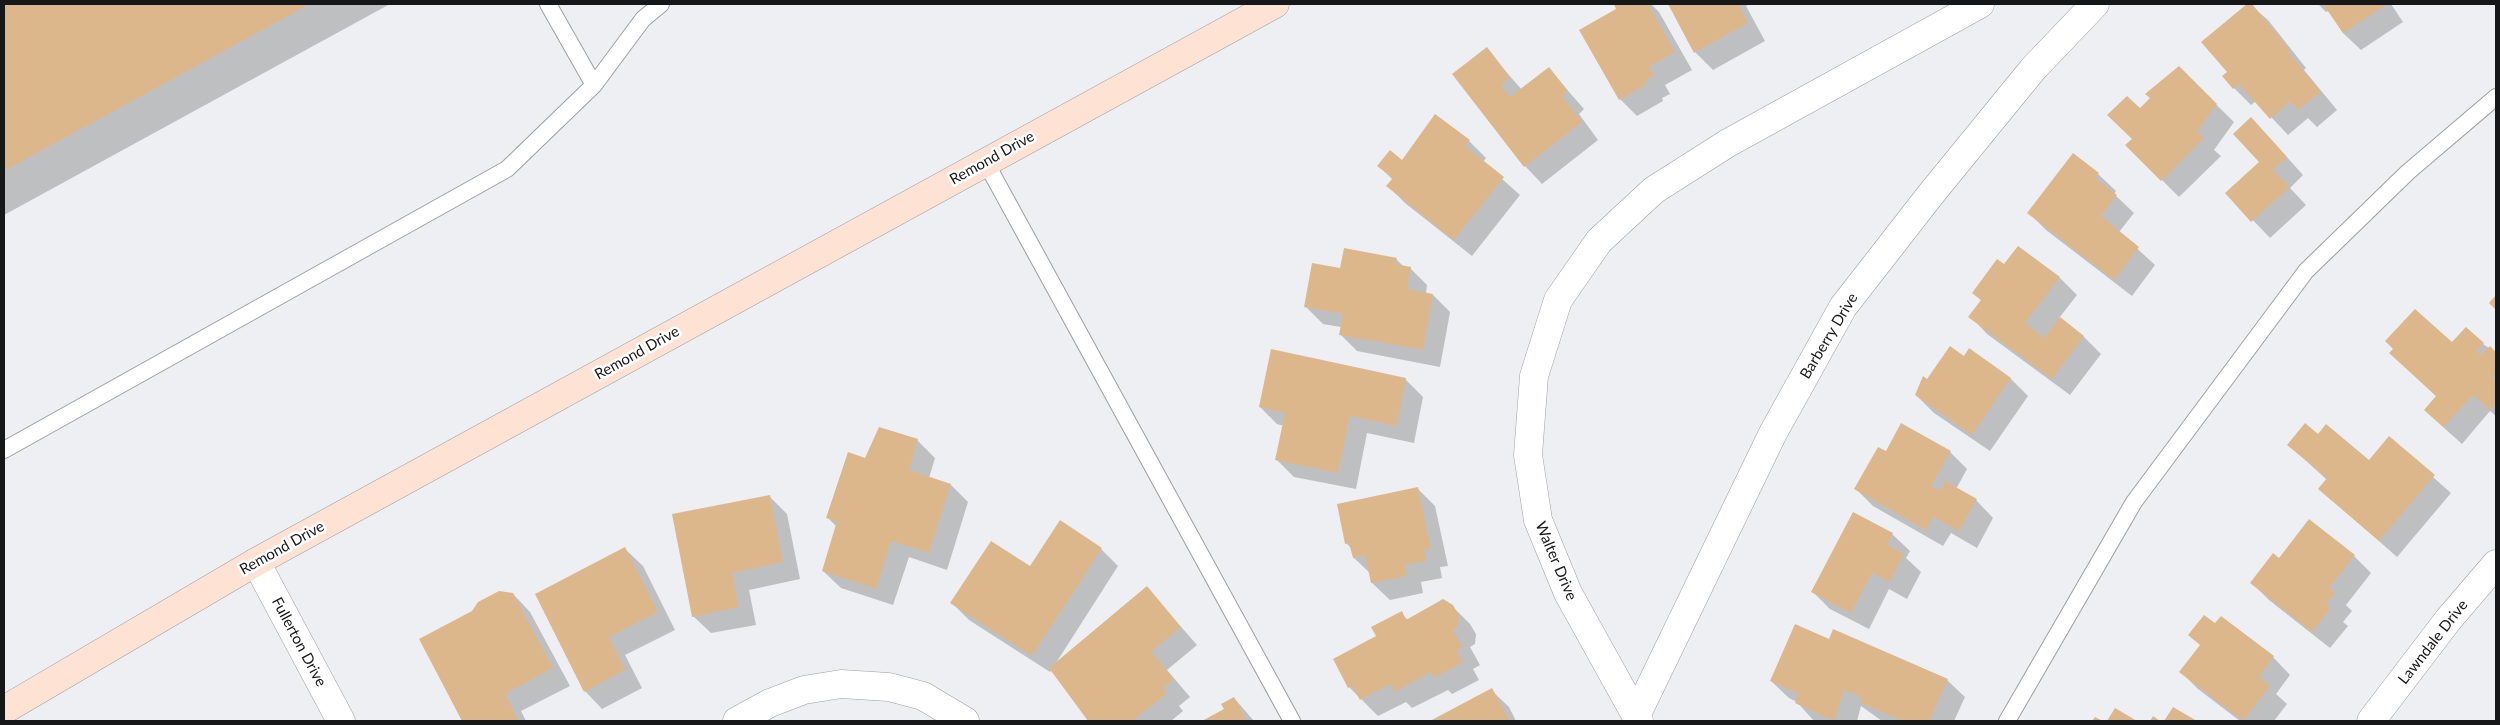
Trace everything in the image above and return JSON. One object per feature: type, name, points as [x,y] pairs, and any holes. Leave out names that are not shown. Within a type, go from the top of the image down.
[{"type":"street","name":"Remond Drive","points":[[4,710],[256,562],[985,161],[1275,4]]},
{"type":"street","name":"Walter Drive","points":[[1638,719],[1568,592],[1538,520],[1528,455],[1534,376],[1558,300],[1599,241],[1654,190],[1728,143],[1980,4]]},
{"type":"street","name":"Barberry Drive","points":[[1638,719],[1773,433],[1843,308],[1931,194],[2033,70],[2096,4]]},
{"type":"street","name":"Fullerton Drive","points":[[256,562],[341,721]]},
{"type":"street","name":"Lawndale Drive","points":[[2371,721],[2448,620],[2496,564]]},
{"type":"street","points":[[737,721],[770,703],[804,690],[841,684],[889,687],[923,696],[965,721]]},
{"type":"lane","points":[[548,4],[594,86]]},
{"type":"lane","points":[[4,450],[507,169],[594,86],[644,19],[662,4]]},
{"type":"lane","points":[[2007,721],[2134,502],[2306,272],[2408,172],[2496,97]]},
{"type":"lane","points":[[985,161],[1292,721]]},
{"type":"building","points":[[4,4],[310,4],[4,171]]},
{"type":"building","points":[[1614,4],[1648,4],[1675,52],[1649,67],[1654,76],[1645,81],[1647,84],[1619,100],[1579,30],[1616,9]]},
{"type":"building","points":[[1668,4],[1738,4],[1748,23],[1694,53]]},
{"type":"building","points":[[2247,4],[2252,4],[2290,50],[2288,52],[2321,92],[2298,110],[2290,101],[2270,119],[2239,84],[2233,89],[2222,76],[2227,72],[2201,42]]},
{"type":"building","points":[[2323,4],[2388,4],[2343,33]]},
{"type":"building","points":[[1487,47],[1510,77],[1501,85],[1510,97],[1549,67],[1568,91],[1562,96],[1582,122],[1524,167],[1452,74]]},
{"type":"building","points":[[2179,66],[2217,104],[2197,132],[2204,138],[2161,181],[2125,145],[2132,139],[2107,115],[2127,96],[2140,108],[2150,98],[2145,94]]},
{"type":"building","points":[[1435,114],[1470,140],[1465,146],[1504,177],[1454,240],[1386,186],[1393,178],[1377,166],[1390,150],[1402,160]]},
{"type":"building","points":[[2251,117],[2287,157],[2273,170],[2290,187],[2251,222],[2225,193],[2259,162],[2233,134]]},
{"type":"building","points":[[2073,153],[2099,173],[2095,178],[2117,195],[2101,216],[2139,247],[2114,280],[2027,213]]},
{"type":"building","points":[[2018,246],[2060,277],[2025,323],[2044,338],[2060,317],[2084,336],[2052,379],[1968,317],[1981,300],[1972,293],[1997,259],[2004,264]]},
{"type":"building","points":[[1344,248],[1397,258],[1395,264],[1411,267],[1407,289],[1433,294],[1423,350],[1339,335],[1343,314],[1304,307],[1312,263],[1340,268]]},
{"type":"building","points":[[2496,295],[2496,310],[2489,303]]},
{"type":"building","points":[[2415,309],[2452,342],[2466,327],[2484,343],[2476,351],[2481,355],[2490,346],[2496,352],[2496,374],[2492,378],[2496,381],[2496,403],[2490,410],[2473,395],[2443,427],[2424,410],[2436,396],[2389,353],[2393,349],[2385,341]]},
{"type":"building","points":[[1950,346],[1964,356],[1969,348],[2011,378],[1972,435],[1915,395],[1923,376],[1927,379]]},
{"type":"building","points":[[1271,349],[1406,378],[1397,426],[1350,416],[1338,473],[1275,460],[1285,413],[1259,407]]},
{"type":"building","points":[[1901,423],[1951,451],[1931,486],[1940,491],[1945,481],[1977,499],[1959,531],[1933,517],[1926,530],[1854,489],[1878,447],[1886,451]]},
{"type":"building","points":[[2305,423],[2318,434],[2326,424],[2369,460],[2389,436],[2435,475],[2379,541],[2318,489],[2327,478],[2287,445]]},
{"type":"building","points":[[879,427],[918,439],[909,470],[951,484],[929,553],[891,541],[876,589],[822,571],[837,521],[826,518],[848,452],[865,458]]},
{"type":"building","points":[[1418,487],[1431,549],[1424,550],[1426,561],[1404,565],[1407,576],[1371,583],[1365,555],[1353,558],[1349,543],[1345,544],[1337,504]]},
{"type":"building","points":[[770,495],[783,562],[732,573],[739,607],[692,617],[672,514]]},
{"type":"building","points":[[1853,512],[1893,533],[1887,545],[1904,554],[1889,582],[1872,573],[1851,613],[1811,592]]},
{"type":"building","points":[[2309,519],[2355,555],[2329,588],[2335,593],[2326,604],[2331,608],[2312,632],[2250,583],[2273,553],[2279,558]]},
{"type":"building","points":[[1060,520],[1102,548],[1032,656],[950,603],[991,541],[1030,566]]},
{"type":"building","points":[[625,547],[658,612],[609,637],[625,670],[584,692],[535,594]]},
{"type":"building","points":[[1147,586],[1181,627],[1151,652],[1174,679],[1163,688],[1167,693],[1133,721],[1088,721],[1049,668]]},
{"type":"building","points":[[499,591],[513,593],[553,668],[505,694],[519,721],[462,721],[419,639],[472,611],[478,602]]},
{"type":"building","points":[[1443,599],[1453,605],[1459,616],[1458,627],[1453,630],[1463,647],[1457,651],[1463,662],[1434,678],[1431,672],[1394,692],[1390,684],[1360,700],[1352,686],[1348,688],[1333,659],[1376,636],[1371,627],[1402,611],[1406,620]]},
{"type":"building","points":[[2204,615],[2215,623],[2221,616],[2274,656],[2259,677],[2270,686],[2243,721],[2179,672],[2200,645],[2188,635]]},
{"type":"building","points":[[1795,624],[1829,639],[1833,629],[1948,679],[1929,721],[1903,721],[1859,702],[1862,697],[1844,690],[1834,721],[1795,703],[1799,694],[1770,681]]},
{"type":"building","points":[[1492,688],[1510,721],[1430,721]]},
{"type":"building","points":[[1234,697],[1246,718],[1240,721],[1202,721],[1224,709],[1221,704]]},
{"type":"building","points":[[2173,707],[2197,721],[2164,721]]},
{"type":"building","points":[[2115,708],[2137,721],[2107,721]]},
{"type":"building","points":[[2153,716],[2160,721],[2150,721]]},
{"type":"building","points":[[2095,717],[2103,721],[2092,721]]}]
